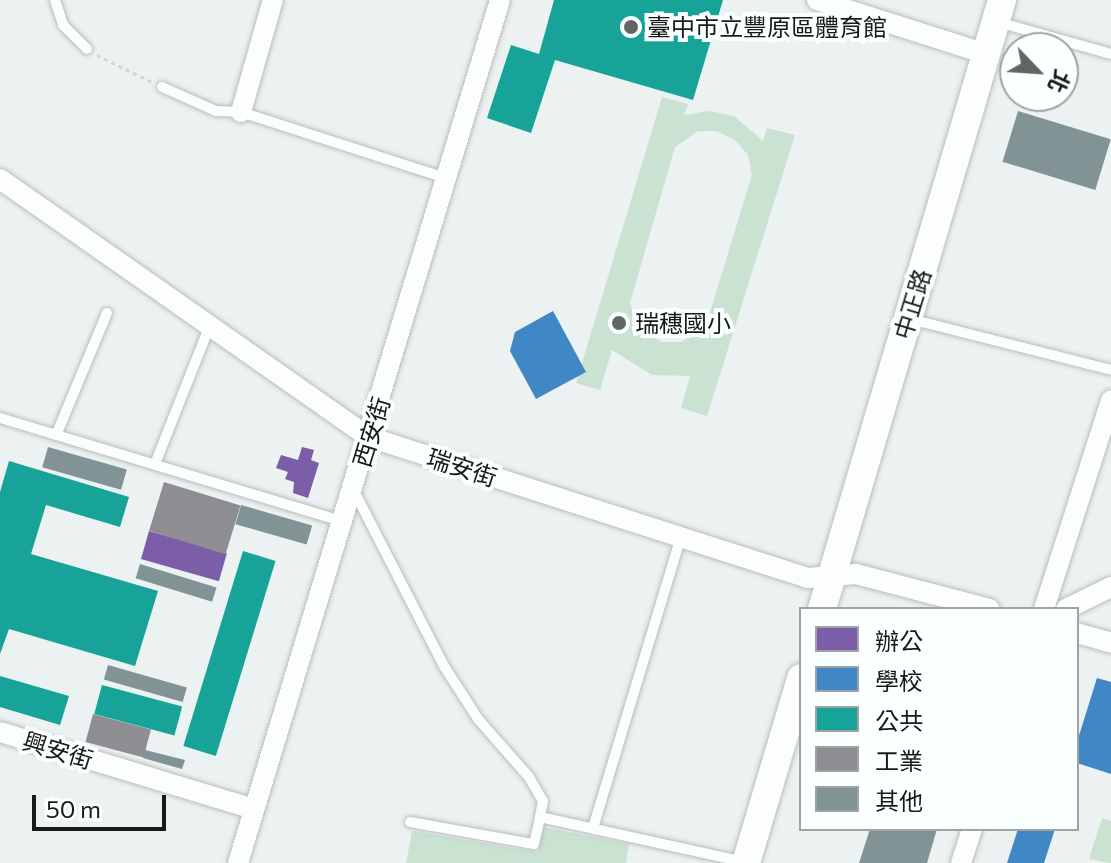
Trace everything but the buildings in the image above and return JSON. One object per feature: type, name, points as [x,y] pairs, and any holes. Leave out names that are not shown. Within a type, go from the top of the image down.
[{"type":"street","points":[[241,112],[273,0]]},
{"type":"street","name":"西安街","points":[[238,863],[500,0]]},
{"type":"street","points":[[817,0],[986,54]]},
{"type":"street","name":"中正路","points":[[823,607],[999,11]]},
{"type":"street","name":"瑞安街","points":[[0,179],[369,437],[808,578],[856,574],[981,607]]},
{"type":"street","points":[[1045,607],[1111,400]]},
{"type":"street","points":[[1070,607],[1111,587]]},
{"type":"street","points":[[1079,634],[1111,643]]},
{"type":"street","points":[[746,863],[799,685]]},
{"type":"street","name":"興安街","points":[[0,732],[254,809]]},
{"type":"street","points":[[961,863],[971,831]]},
{"type":"lane","points":[[55,0],[63,25],[87,49]]},
{"type":"lane","points":[[999,11],[1111,54]]},
{"type":"lane","points":[[162,87],[216,111],[241,112],[448,179]]},
{"type":"lane","points":[[57,433],[107,313]]},
{"type":"lane","points":[[908,318],[1111,370]]},
{"type":"lane","points":[[155,464],[210,325]]},
{"type":"lane","points":[[0,418],[342,521]]},
{"type":"lane","points":[[353,489],[444,666],[478,719],[529,777],[543,801],[534,844],[410,822]]},
{"type":"lane","points":[[593,828],[680,539]]},
{"type":"lane","points":[[540,817],[746,863]]},
{"type":"path","points":[[87,49],[162,87]]},
{"type":"green space","points":[[662,97],[688,104],[684,115],[709,111],[734,116],[763,141],[767,128],[795,135],[707,416],[681,408],[690,376],[652,375],[612,350],[600,390],[576,383]],"holes":[[[698,131],[717,131],[735,140],[748,155],[752,175],[706,325],[682,342],[662,342],[639,328],[630,303],[675,147]]]},
{"type":"green space","points":[[1102,818],[1111,821],[1111,863],[1089,859]]},
{"type":"green space","points":[[543,827],[629,844],[626,863],[406,863],[412,831],[537,852]]},
{"type":"place","name":"臺中市立豐原區體育館","points":[[631,27]]},
{"type":"place","name":"瑞穗國小","points":[[619,323]]}]
